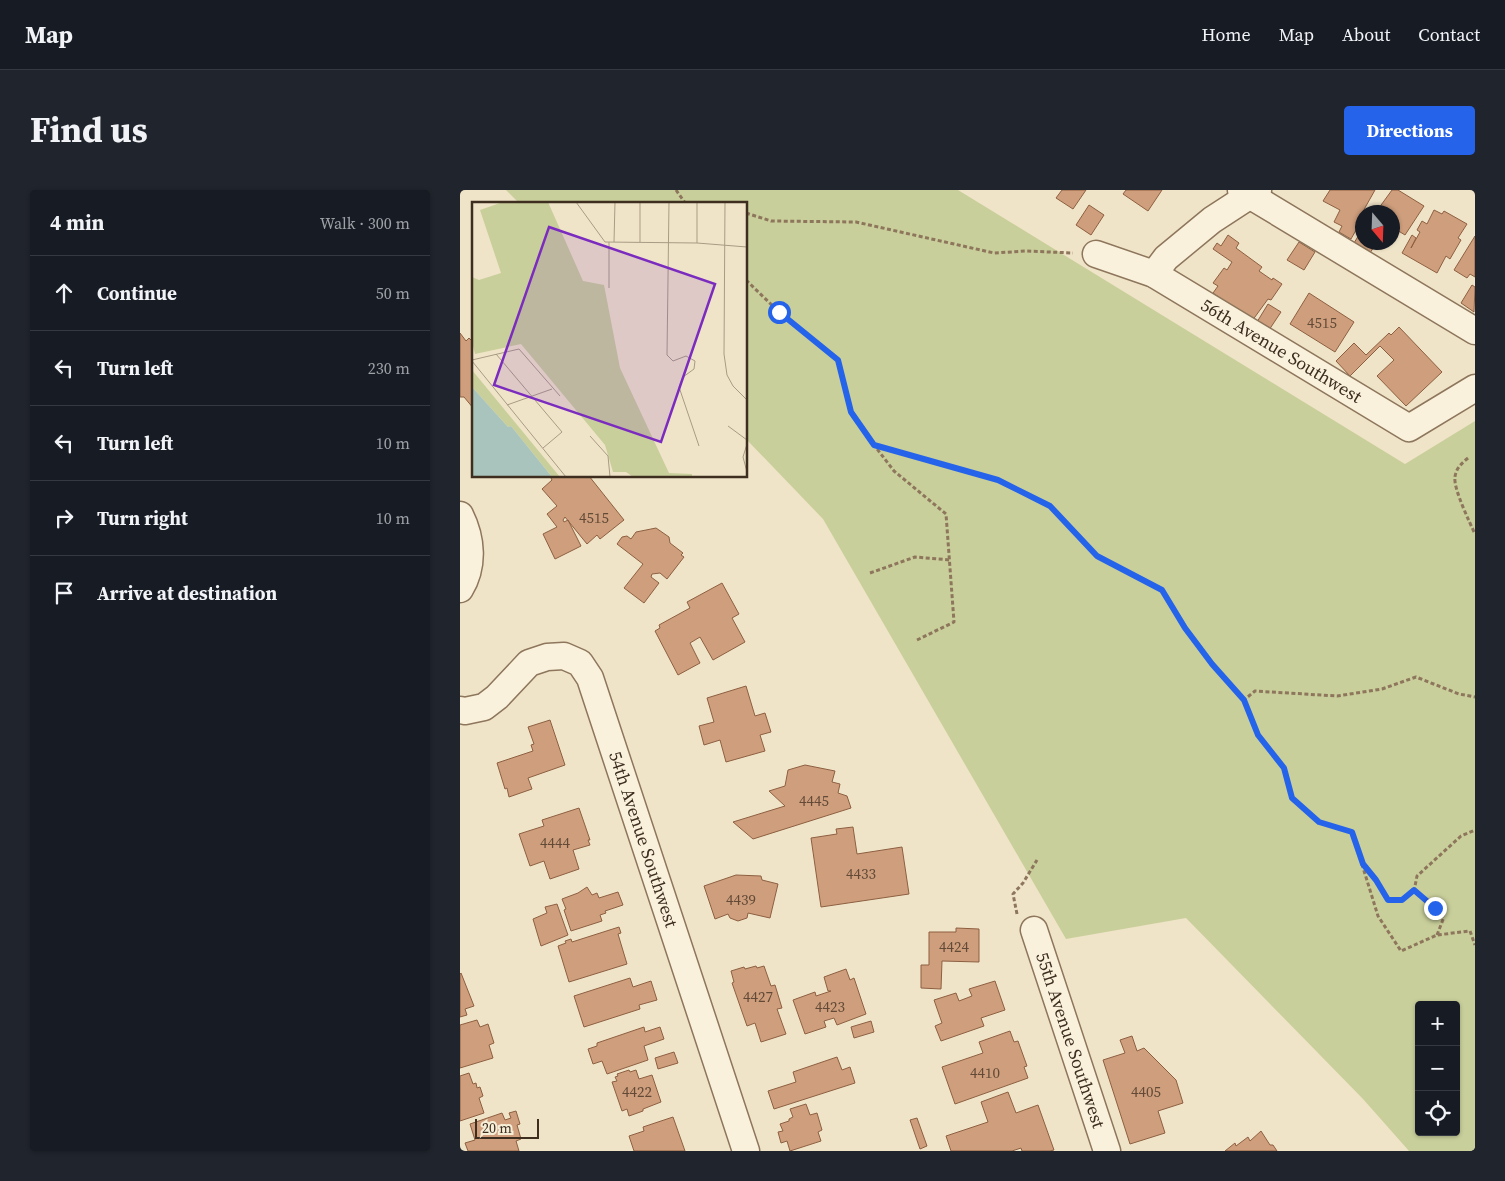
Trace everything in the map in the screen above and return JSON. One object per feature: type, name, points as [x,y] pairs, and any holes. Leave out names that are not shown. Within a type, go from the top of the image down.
[{"type":"street","points":[[1154,274],[1166,258],[1250,192],[1475,331]]},
{"type":"street","name":"56th Avenue Southwest","points":[[1096,254],[1154,274],[1409,428],[1475,388]]},
{"type":"street","points":[[460,515],[469,540],[471,560],[464,583],[460,589]]},
{"type":"street","name":"54th Avenue Southwest","points":[[460,710],[465,711],[484,706],[497,697],[529,663],[547,657],[564,656],[580,663],[590,678],[746,1151]]},
{"type":"street","name":"55th Avenue Southwest","points":[[1034,930],[1107,1151]]},
{"type":"path","points":[[676,190],[685,202]]},
{"type":"path","points":[[748,214],[771,221],[856,222],[994,253],[1026,251],[1096,254]]},
{"type":"path","points":[[748,282],[779,312],[838,360],[851,412],[874,445],[894,471],[946,514],[954,622],[917,640]]},
{"type":"path","points":[[874,445],[998,480],[1050,506],[1097,556],[1162,590],[1185,628],[1212,664],[1244,700],[1258,735],[1284,768],[1292,798],[1319,822],[1352,832],[1378,916],[1401,952],[1436,935],[1470,931],[1475,945]]},
{"type":"path","points":[[1468,458],[1458,466],[1454,479],[1464,510],[1475,534]]},
{"type":"path","points":[[870,572],[915,557],[950,560]]},
{"type":"path","points":[[1244,700],[1255,691],[1337,696],[1382,689],[1416,677],[1459,694],[1475,697]]},
{"type":"path","points":[[1363,864],[1376,880],[1388,900],[1402,900],[1414,890],[1417,876],[1461,836],[1475,830]]},
{"type":"path","points":[[1034,930],[1020,925],[1013,894],[1023,883],[1037,860]]},
{"type":"path","points":[[1414,890],[1444,916],[1436,935]]},
{"type":"green space","points":[[506,190],[958,190],[1405,464],[1475,421],[1475,1151],[1409,1151],[1363,1099],[1186,918],[1066,939],[823,519],[748,441],[748,202],[518,202]]},
{"type":"building","points":[[1062,190],[1086,190],[1073,209],[1056,198]]},
{"type":"building","points":[[1126,190],[1162,190],[1148,211],[1123,194]]},
{"type":"building","points":[[1330,190],[1375,190],[1367,205],[1355,205],[1355,232],[1351,239],[1339,232],[1342,226],[1334,222],[1340,210],[1323,201]]},
{"type":"building","points":[[1392,190],[1398,190],[1424,206],[1405,235],[1400,232],[1400,205],[1381,205]]},
{"type":"building","points":[[1089,205],[1104,215],[1091,235],[1076,225]]},
{"type":"building","points":[[1434,210],[1442,214],[1444,211],[1467,224],[1458,238],[1461,240],[1450,259],[1446,256],[1437,273],[1402,253],[1412,235],[1416,238],[1411,248],[1420,232],[1417,230],[1422,221],[1427,224]]},
{"type":"building","points":[[1228,235],[1239,243],[1236,248],[1262,267],[1259,271],[1282,284],[1271,300],[1268,299],[1252,321],[1213,293],[1218,286],[1213,283],[1224,268],[1227,270],[1232,262],[1213,249],[1217,243],[1221,246]]},
{"type":"building","points":[[1475,236],[1475,277],[1470,274],[1467,278],[1454,270]]},
{"type":"building","points":[[1299,242],[1315,252],[1304,270],[1287,260]]},
{"type":"building","points":[[1472,285],[1475,287],[1474,312],[1461,303]]},
{"type":"building","points":[[1309,293],[1354,322],[1335,352],[1290,324]]},
{"type":"building","points":[[1268,304],[1281,312],[1269,330],[1257,322]]},
{"type":"building","points":[[1399,327],[1442,372],[1406,406],[1377,376],[1394,360],[1380,346],[1350,376],[1336,361],[1354,343],[1366,355],[1389,333],[1391,335]]},
{"type":"building","points":[[460,333],[466,341],[469,338],[472,341],[472,407],[464,397],[460,397]]},
{"type":"building","points":[[551,478],[591,478],[624,520],[600,539],[597,535],[587,544],[569,522],[581,546],[555,559],[543,534],[557,527],[547,514],[557,506],[542,489],[552,480]]},
{"type":"building","points":[[656,528],[669,537],[670,543],[683,553],[681,555],[684,557],[667,579],[660,573],[652,574],[651,577],[659,583],[644,603],[624,588],[643,564],[617,544],[622,537],[627,536],[631,539],[636,532]]},
{"type":"building","points":[[722,583],[739,614],[732,618],[745,642],[713,660],[700,637],[690,643],[700,663],[678,675],[655,631],[660,628],[659,625],[690,608],[687,602]]},
{"type":"building","points":[[746,686],[755,716],[765,713],[771,732],[760,735],[765,751],[726,762],[720,740],[704,745],[699,726],[714,722],[707,698]]},
{"type":"building","points":[[550,720],[565,765],[528,778],[532,789],[509,797],[497,763],[533,751],[531,745],[534,744],[528,727]]},
{"type":"building","points":[[805,765],[835,771],[832,782],[840,784],[838,793],[847,796],[851,808],[753,839],[733,822],[785,806],[769,791],[785,786],[788,770]]},
{"type":"building","points":[[579,808],[590,845],[573,850],[579,869],[550,879],[544,861],[530,866],[519,834],[544,826],[542,820]]},
{"type":"building","points":[[853,827],[857,854],[902,847],[909,894],[821,907],[811,838],[837,834],[836,829]]},
{"type":"building","points":[[736,875],[761,876],[762,880],[778,884],[770,918],[748,913],[747,918],[738,921],[730,918],[728,914],[715,919],[704,886]]},
{"type":"building","points":[[587,887],[592,895],[597,893],[599,898],[618,892],[623,905],[605,911],[606,913],[600,915],[602,921],[571,931],[562,899],[578,893]]},
{"type":"building","points":[[557,904],[568,935],[541,946],[533,919],[547,913],[545,907]]},
{"type":"building","points":[[619,927],[621,933],[618,934],[627,964],[569,982],[558,946],[571,939],[572,942]]},
{"type":"building","points":[[956,928],[979,929],[979,962],[942,961],[941,989],[921,988],[921,965],[929,965],[929,932],[956,932]]},
{"type":"building","points":[[756,966],[757,968],[764,966],[771,986],[775,985],[782,1008],[777,1009],[786,1034],[761,1042],[755,1023],[747,1026],[732,983],[734,982],[731,971]]},
{"type":"building","points":[[846,969],[850,980],[854,978],[866,1014],[837,1025],[834,1018],[824,1021],[826,1027],[805,1034],[793,1000],[815,992],[816,996],[831,991],[828,991],[824,977]]},
{"type":"building","points":[[460,974],[474,1006],[465,1009],[467,1015],[460,1017]]},
{"type":"building","points":[[630,978],[633,987],[651,981],[657,1000],[639,1005],[640,1009],[584,1027],[574,996]]},
{"type":"building","points":[[995,981],[1005,1010],[981,1018],[984,1026],[941,1041],[935,1026],[942,1023],[934,1000],[956,993],[959,1001],[972,996],[969,989]]},
{"type":"building","points":[[477,1020],[480,1027],[488,1024],[494,1043],[489,1045],[493,1058],[460,1068],[460,1025]]},
{"type":"building","points":[[871,1021],[874,1032],[854,1038],[851,1027]]},
{"type":"building","points":[[644,1027],[645,1032],[660,1027],[664,1039],[644,1046],[648,1060],[607,1074],[602,1061],[593,1064],[588,1049],[597,1046],[597,1043]]},
{"type":"building","points":[[1010,1031],[1014,1042],[1018,1041],[1027,1066],[1024,1067],[1028,1078],[955,1104],[942,1067],[983,1053],[979,1042]]},
{"type":"building","points":[[1132,1036],[1137,1051],[1144,1048],[1176,1080],[1183,1103],[1158,1111],[1165,1133],[1130,1144],[1103,1060],[1125,1053],[1120,1040]]},
{"type":"building","points":[[674,1052],[678,1063],[658,1069],[655,1058]]},
{"type":"building","points":[[837,1057],[842,1070],[850,1067],[855,1083],[774,1109],[768,1091],[796,1082],[793,1072]]},
{"type":"building","points":[[629,1070],[630,1072],[636,1070],[639,1079],[652,1075],[661,1102],[629,1116],[627,1109],[622,1111],[612,1082],[617,1081],[615,1077],[618,1076],[617,1074]]},
{"type":"building","points":[[469,1073],[473,1084],[476,1083],[477,1088],[480,1087],[483,1096],[479,1098],[484,1113],[460,1121],[460,1076]]},
{"type":"building","points":[[1008,1092],[1016,1113],[1038,1105],[1054,1150],[1022,1151],[1021,1148],[1012,1151],[951,1151],[946,1136],[988,1122],[981,1102]]},
{"type":"building","points":[[806,1104],[810,1115],[817,1113],[822,1130],[818,1132],[821,1141],[790,1151],[787,1141],[781,1143],[778,1132],[783,1131],[780,1124],[789,1121],[793,1117],[790,1109]]},
{"type":"building","points":[[516,1111],[520,1124],[517,1125],[521,1139],[516,1141],[519,1151],[468,1151],[465,1143],[475,1140],[470,1124],[502,1113],[505,1120],[511,1118],[509,1113]]},
{"type":"building","points":[[673,1117],[685,1151],[634,1151],[629,1136],[644,1131],[643,1127]]},
{"type":"building","points":[[917,1118],[927,1146],[920,1149],[910,1120]]},
{"type":"building","points":[[1261,1131],[1270,1145],[1273,1145],[1277,1151],[1225,1151],[1235,1143],[1236,1146],[1248,1137],[1250,1141]]},
{"type":"route","points":[[779,312],[838,360],[851,412],[874,445],[998,480],[1050,506],[1097,556],[1162,590],[1185,628],[1212,664],[1244,700],[1258,735],[1284,768],[1292,798],[1319,822],[1352,832],[1363,864],[1376,880],[1388,900],[1402,900],[1414,890],[1435,908]]}]
